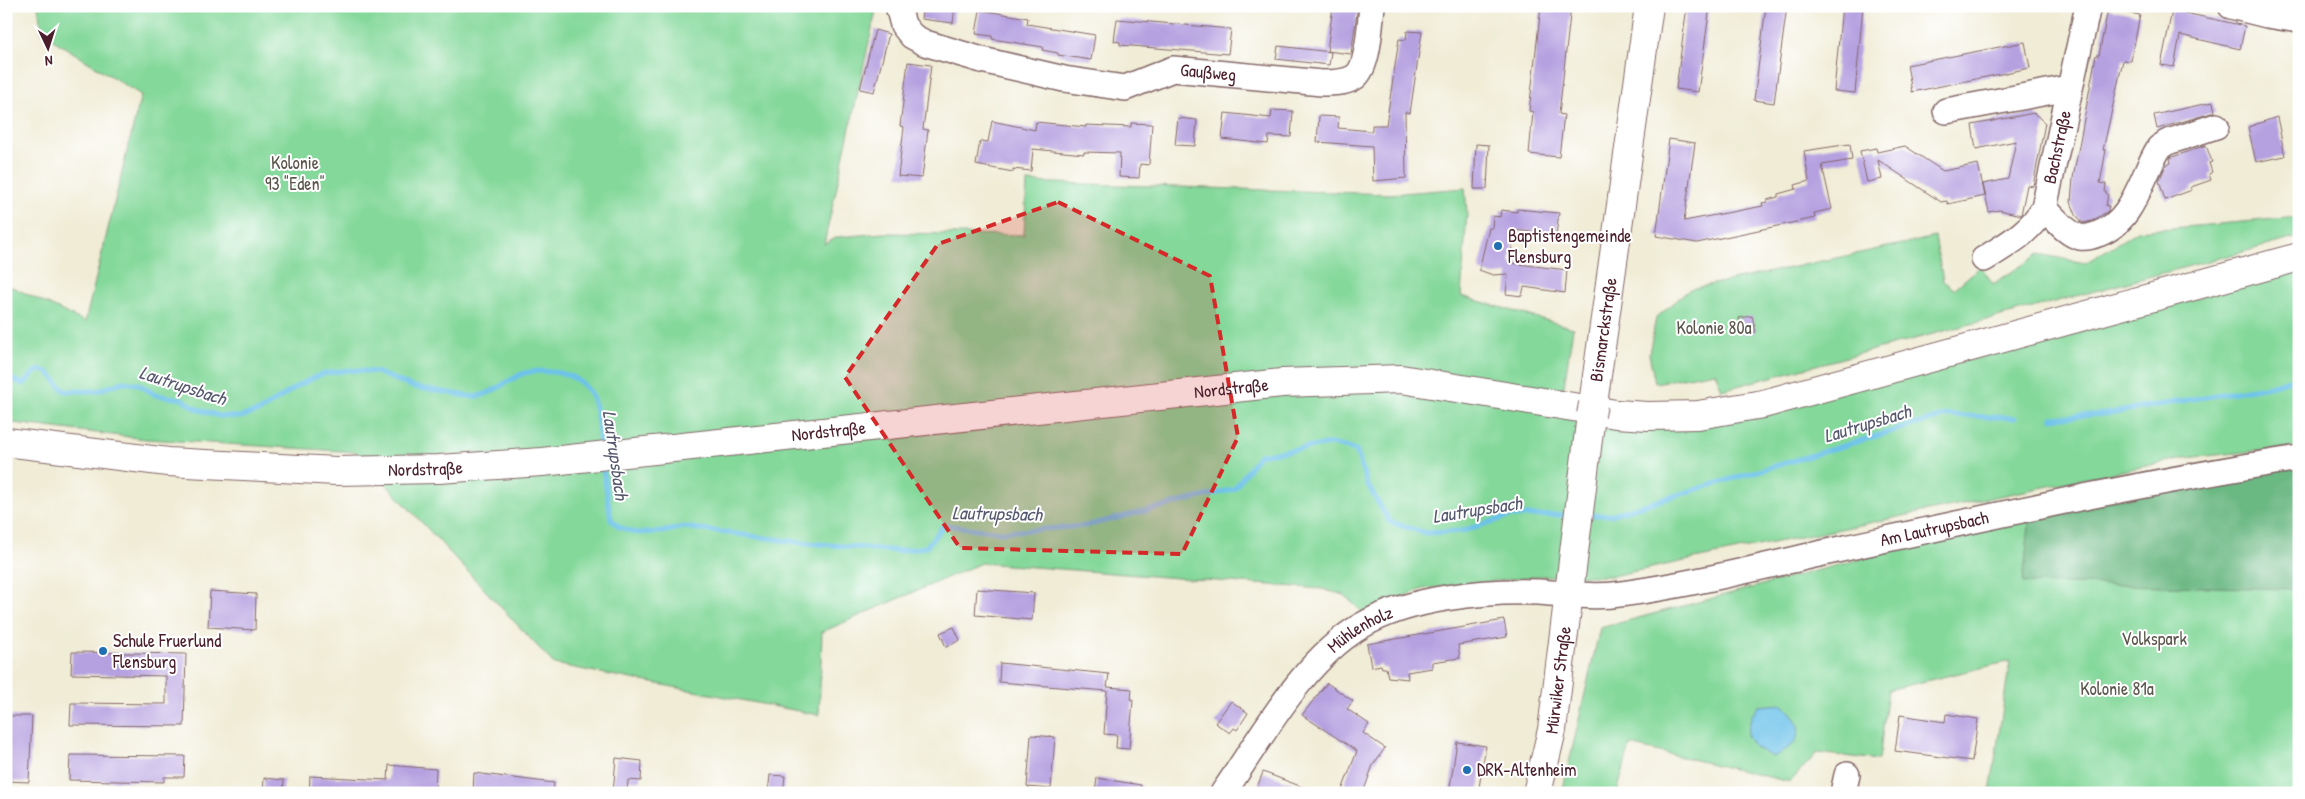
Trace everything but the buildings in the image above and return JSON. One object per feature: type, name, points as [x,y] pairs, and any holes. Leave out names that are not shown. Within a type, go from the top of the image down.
[{"type":"main road","name":"Bismarckstraße","points":[[1569,595],[1606,302],[1649,6]]},
{"type":"main road","name":"Nordstraße","points":[[6,442],[168,462],[336,471],[439,469],[542,462],[1282,383],[1361,379],[1401,379],[1545,403],[1648,416],[1698,415],[1763,404],[2299,257]]},
{"type":"main road","name":"Mürwiker Straße","points":[[1537,793],[1552,730],[1569,595]]},
{"type":"street","name":"Gaußweg","points":[[898,6],[903,25],[912,36],[925,43],[982,60],[1064,79],[1125,88],[1174,69],[1322,83],[1343,82],[1355,77],[1363,65],[1372,6]]},
{"type":"street","name":"Bachstraße","points":[[1984,259],[2018,238],[2034,225],[2044,208],[2088,6]]},
{"type":"street","points":[[2231,6],[2267,15],[2299,20]]},
{"type":"street","points":[[1946,111],[2070,88]]},
{"type":"street","points":[[2044,208],[2069,232],[2080,237],[2092,236],[2106,231],[2129,210],[2159,148],[2168,142],[2216,126]]},
{"type":"street","name":"Am Lautrupsbach","points":[[1569,595],[1618,595],[1674,585],[2104,492],[2299,458]]},
{"type":"street","name":"Mühlenholz","points":[[1223,793],[1301,680],[1328,650],[1362,626],[1393,611],[1424,602],[1507,592],[1569,595]]},
{"type":"highlighted area","points":[[1058,202],[1210,276],[1238,437],[1182,554],[960,548],[845,377],[938,244]]},
{"type":"green space","name":"Lautrupsbach","points":[[38,6],[877,6],[824,244],[838,237],[883,233],[1024,235],[1027,182],[1390,194],[1465,188],[1467,213],[1461,296],[1573,328],[1560,412],[1671,429],[2025,347],[2299,269],[2299,447],[2185,458],[1612,576],[1542,576],[1423,589],[1362,612],[1344,595],[1322,589],[981,563],[822,632],[819,715],[554,664],[356,452],[146,439],[6,422],[6,284],[85,322],[141,95],[42,33]]},
{"type":"green space","name":"Kolonie 80a","points":[[2299,217],[2299,237],[1722,390],[1715,372],[1655,383],[1649,354],[1656,318],[1690,289],[1935,237],[1943,281],[1954,289],[1981,266],[1993,284],[2039,254],[2085,263],[2138,231]]},
{"type":"green space","name":"Volkspark","points":[[2299,467],[2299,793],[1990,793],[2010,661],[1888,690],[1879,760],[1817,753],[1790,782],[1630,745],[1617,793],[1562,793],[1600,628],[2030,514]]},
{"type":"green space","points":[[2299,467],[2299,589],[2023,583],[2030,514]]},
{"type":"water","points":[[1782,704],[1795,720],[1798,734],[1791,746],[1773,757],[1754,747],[1747,735],[1751,717],[1758,706]]},
{"type":"waterway","name":"Lautrupsbach","points":[[6,377],[23,384],[35,372],[40,370],[52,376],[65,391],[97,391],[123,382],[138,384],[156,395],[182,399],[197,409],[219,416],[240,417],[260,411],[299,385],[322,374],[348,370],[376,372],[413,387],[474,397],[487,394],[526,373],[537,371],[553,372],[568,375],[578,380],[592,397],[598,420],[600,447]]},
{"type":"waterway","name":"Lautrupsbach","points":[[2052,418],[2105,414],[2270,386],[2299,377]]},
{"type":"waterway","name":"Lautrupsbach","points":[[1586,515],[1610,515],[1947,415],[2015,418]]},
{"type":"waterway","name":"Lautrupsbach","points":[[602,463],[611,519],[619,527],[636,533],[662,532],[684,527],[797,542],[899,551],[926,547],[944,525],[1001,532],[1085,526],[1234,489],[1259,455],[1331,444],[1356,450],[1367,484],[1390,522],[1426,533],[1462,531],[1510,516],[1570,515]]},
{"type":"place","name":"Baptistengemeinde Flensburg","points":[[1498,246]]},
{"type":"place","name":"Schule Fruerlund Flensburg","points":[[103,651]]},
{"type":"place","name":"DRK-Altenheim","points":[[1467,770]]},
{"type":"park label","name":"Kolonie 93 \"Eden\"","points":[[295,173]]},
{"type":"park label","name":"Kolonie 81a","points":[[2117,689]]}]
